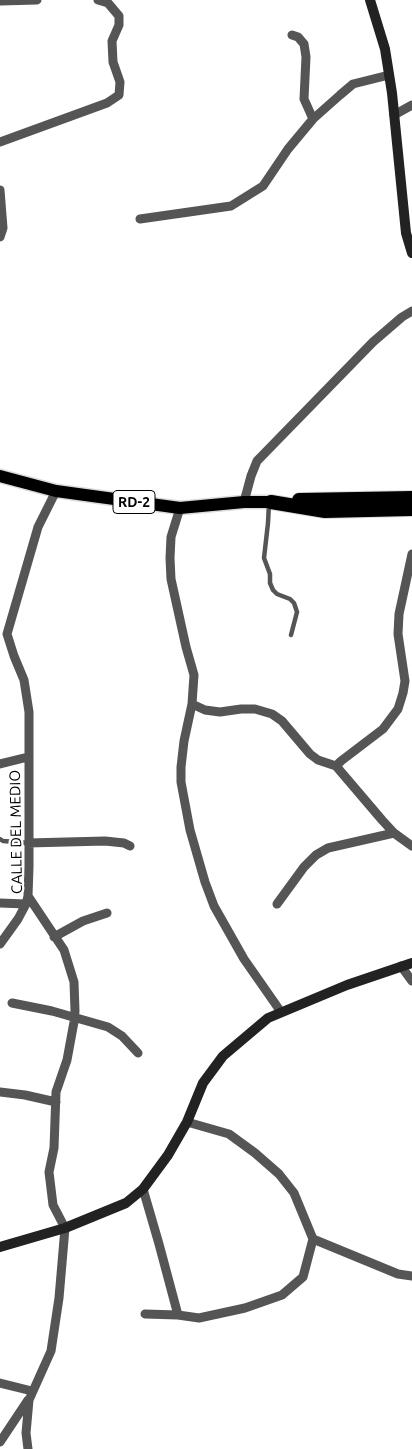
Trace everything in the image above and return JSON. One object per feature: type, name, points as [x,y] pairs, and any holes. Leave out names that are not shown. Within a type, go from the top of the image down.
[{"type":"highway","name":"RD-2","points":[[270,502],[412,498]]},
{"type":"highway","name":"RD-2","points":[[270,502],[325,511],[412,509]]},
{"type":"main road","points":[[370,0],[384,49],[389,75],[406,233],[412,253]]},
{"type":"main road","name":"RD-2","points":[[0,476],[56,491],[180,508],[244,502],[270,502]]},
{"type":"main road","points":[[0,1247],[65,1228],[126,1203],[143,1189],[168,1155],[187,1122],[203,1083],[223,1056],[268,1018],[347,985],[412,963]]},
{"type":"street","points":[[0,1],[37,0]]},
{"type":"street","points":[[0,142],[107,103],[119,95],[120,82],[113,62],[112,41],[119,25],[119,16],[108,3],[98,0]]},
{"type":"street","points":[[292,35],[304,44],[306,57],[304,99],[313,119]]},
{"type":"street","points":[[140,219],[231,206],[263,186],[313,119],[353,84],[389,75]]},
{"type":"street","points":[[394,115],[412,106]]},
{"type":"street","points":[[0,190],[3,228],[0,237]]},
{"type":"street","points":[[244,502],[257,460],[373,342],[402,317],[412,311]]},
{"type":"street","name":"CALLE DEL MEDIO","points":[[56,491],[38,527],[7,634],[24,680],[28,712],[29,867],[27,900],[64,950],[74,982],[75,1017],[67,1060],[56,1092],[54,1148],[49,1172],[53,1205],[65,1228]]},
{"type":"street","points":[[180,508],[171,537],[170,558],[171,579],[194,676],[192,704],[184,741],[181,782],[190,830],[214,906],[244,959],[281,1012]]},
{"type":"street","points":[[336,766],[384,729],[398,709],[405,681],[398,634],[399,614],[412,554]]},
{"type":"street","points":[[192,704],[205,710],[220,712],[255,709],[272,714],[282,721],[310,754],[318,760],[336,766],[394,833],[412,846]]},
{"type":"street","points":[[0,764],[28,757]]},
{"type":"street","points":[[277,904],[304,867],[316,855],[328,848],[394,833]]},
{"type":"street","points":[[28,843],[105,841],[124,843],[130,846]]},
{"type":"street","points":[[0,903],[27,900]]},
{"type":"street","points":[[0,944],[18,919],[27,900]]},
{"type":"street","points":[[54,937],[83,921],[107,913]]},
{"type":"street","points":[[401,966],[412,981]]},
{"type":"street","points":[[12,1003],[52,1011],[108,1027],[122,1036],[138,1053]]},
{"type":"street","points":[[0,1092],[56,1102]]},
{"type":"street","points":[[145,1314],[199,1318],[245,1308],[282,1295],[303,1277],[313,1239],[294,1193],[279,1174],[229,1134],[187,1122]]},
{"type":"street","points":[[143,1189],[178,1315]]},
{"type":"street","points":[[0,1442],[30,1396],[51,1350],[59,1298],[65,1228]]},
{"type":"street","points":[[313,1239],[398,1274],[412,1276]]},
{"type":"street","points":[[0,1383],[30,1396]]},
{"type":"street","points":[[28,1449],[26,1433],[30,1396]]},
{"type":"lane","points":[[270,502],[264,558],[273,590],[277,594],[290,598],[294,603],[297,612],[291,635]]},
{"type":"lane","points":[[0,839],[28,843]]}]
